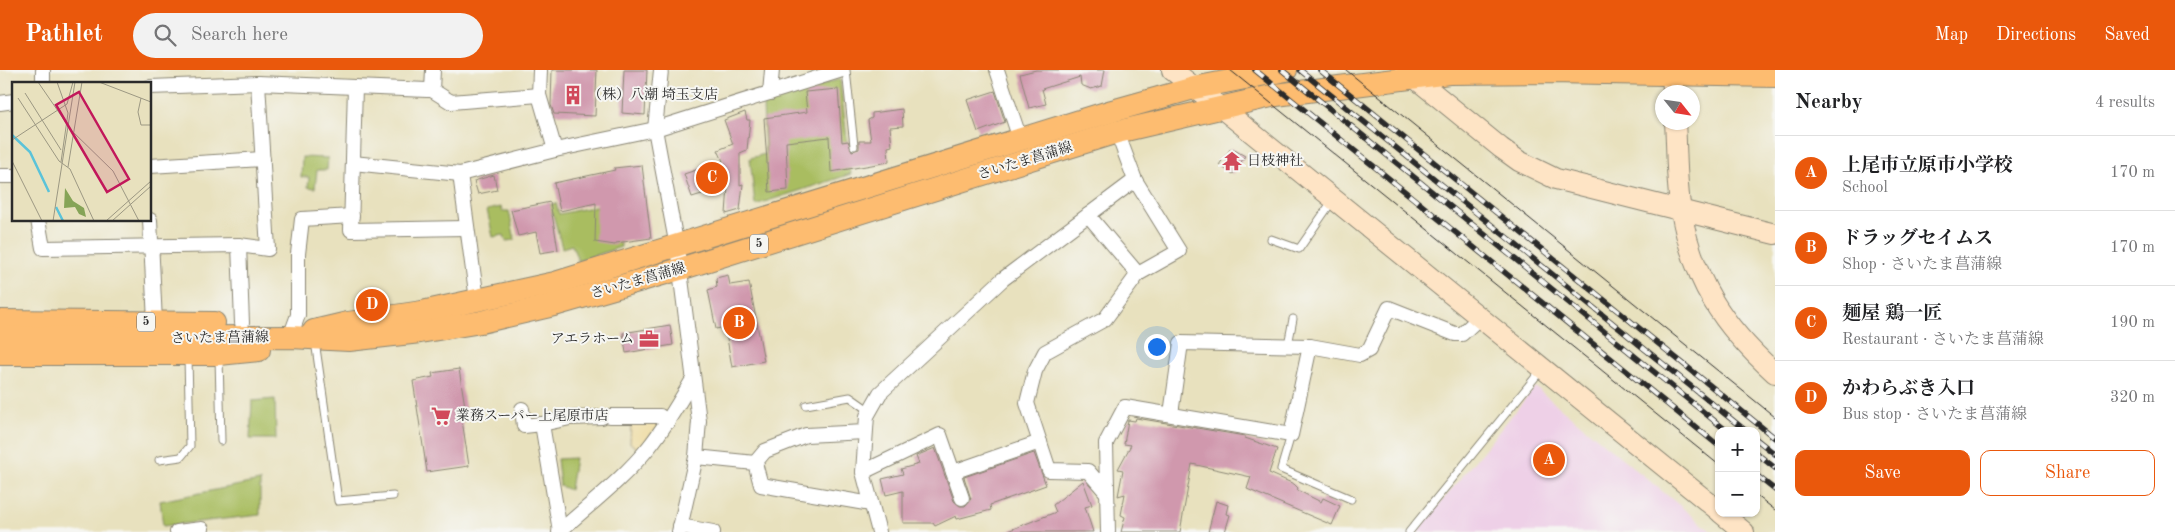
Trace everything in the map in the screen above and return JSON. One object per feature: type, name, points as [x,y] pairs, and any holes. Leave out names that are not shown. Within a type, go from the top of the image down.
[{"type":"main road","name":"さいたま菖蒲線","points":[[290,337],[348,323],[477,300],[555,283],[1020,139],[1194,88],[1286,70]]},
{"type":"main road","name":"さいたま菖蒲線","points":[[0,338],[290,337],[349,340],[420,332],[481,322],[558,304],[680,269],[1117,132],[1220,107],[1409,73],[1502,72],[1672,79],[1775,76]]},
{"type":"main road","name":"5","points":[[0,321],[242,323],[268,325],[290,337]]},
{"type":"main road","name":"5","points":[[0,354],[219,354],[264,350],[290,337]]},
{"type":"street","points":[[432,90],[433,70]]},
{"type":"street","points":[[540,70],[539,95],[555,150]]},
{"type":"street","points":[[661,70],[655,129],[677,246],[699,420],[696,457],[680,529],[714,532]]},
{"type":"street","points":[[770,93],[772,70]]},
{"type":"street","points":[[353,163],[460,174],[555,150],[655,129],[842,70]]},
{"type":"street","points":[[998,70],[1020,139]]},
{"type":"street","points":[[1172,70],[1715,508]]},
{"type":"street","points":[[1409,73],[1501,148],[1538,171],[1572,185],[1681,209],[1775,234]]},
{"type":"street","points":[[151,87],[258,83],[289,77],[355,87],[432,90],[451,102],[539,95]]},
{"type":"street","points":[[38,221],[43,248],[239,245],[268,249],[258,83]]},
{"type":"street","points":[[355,87],[352,230],[466,228]]},
{"type":"street","points":[[1676,130],[1681,209],[1703,284],[1718,311],[1736,335],[1775,372]]},
{"type":"street","points":[[1106,492],[1088,471],[1049,470],[1027,403],[1035,371],[1045,352],[1105,319],[1138,274],[1179,251],[1135,180],[1117,132]]},
{"type":"street","points":[[151,166],[263,160]]},
{"type":"street","points":[[460,174],[477,300]]},
{"type":"street","points":[[879,532],[863,472],[865,432],[870,411],[880,393],[1003,279],[1135,180]]},
{"type":"street","points":[[1088,215],[1138,274]]},
{"type":"street","points":[[290,337],[298,315],[298,254],[302,219],[352,216]]},
{"type":"street","points":[[150,221],[155,322]]},
{"type":"street","points":[[239,245],[242,323]]},
{"type":"street","points":[[1171,414],[1181,343],[1310,346],[1360,355],[1369,350],[1389,308],[1455,334],[1462,334],[1479,318]]},
{"type":"street","points":[[1108,532],[1106,443],[1125,407],[1291,435],[1310,346]]},
{"type":"street","points":[[560,531],[624,474],[649,448],[668,422],[693,379]]},
{"type":"street","points":[[522,409],[524,426],[570,418],[606,417],[660,416],[668,422]]},
{"type":"street","points":[[542,424],[560,531]]},
{"type":"street","points":[[755,463],[765,451],[806,435],[865,432]]},
{"type":"street","points":[[863,472],[940,435],[962,498]]},
{"type":"street","points":[[953,472],[1040,442]]},
{"type":"street","points":[[696,457],[755,463]]},
{"type":"street","points":[[755,463],[761,485],[871,504]]},
{"type":"street","points":[[1726,517],[1744,532]]},
{"type":"street","points":[[177,532],[202,529]]},
{"type":"lane","points":[[846,70],[854,146]]},
{"type":"lane","points":[[1271,239],[1299,249],[1334,200]]},
{"type":"lane","points":[[1288,346],[1293,319]]},
{"type":"lane","points":[[315,338],[338,502],[393,496]]},
{"type":"lane","points":[[159,460],[172,460],[181,457],[190,446],[188,354]]},
{"type":"lane","points":[[219,354],[220,441]]},
{"type":"lane","points":[[1409,532],[1542,369]]},
{"type":"lane","points":[[806,405],[850,397],[870,411]]},
{"type":"lane","points":[[1291,435],[1281,469],[1351,499]]},
{"type":"shaded area","points":[[1535,387],[1712,532],[1417,532]]},
{"type":"green space","points":[[840,79],[851,174],[755,205],[750,158],[765,154],[763,104]]},
{"type":"green space","points":[[302,157],[328,158],[327,170],[317,170],[315,188],[308,187],[309,177],[301,177]]},
{"type":"green space","points":[[616,202],[621,247],[578,261],[572,245],[562,248],[553,214],[546,214],[545,206],[556,203],[559,214]]},
{"type":"green space","points":[[501,207],[502,211],[509,211],[515,240],[506,241],[504,235],[493,237],[487,210]]},
{"type":"green space","points":[[275,399],[276,439],[250,439],[252,401]]},
{"type":"green space","points":[[575,458],[570,490],[560,486],[557,459]]},
{"type":"green space","points":[[260,481],[260,515],[163,526],[160,501]]},
{"type":"sand","points":[[631,423],[657,423],[658,427],[638,449],[630,443]]},
{"type":"building","name":"（株）八潮 埼玉支店","points":[[552,70],[597,70],[595,116],[554,114],[551,105]]},
{"type":"building","points":[[624,70],[647,70],[645,115],[622,113]]},
{"type":"building","points":[[1036,70],[1105,70],[1102,86],[1091,89],[1081,85],[1080,77],[1042,89],[1046,104],[1029,108],[1020,74]]},
{"type":"building","points":[[838,89],[842,142],[848,141],[852,151],[859,149],[859,141],[871,141],[868,120],[872,118],[872,113],[902,109],[903,126],[890,127],[892,146],[888,147],[889,162],[831,172],[829,137],[786,142],[788,190],[769,192],[764,118],[807,112],[805,92]]},
{"type":"building","points":[[995,91],[1005,122],[978,132],[967,100]]},
{"type":"building","points":[[745,112],[747,120],[750,120],[747,150],[740,153],[740,185],[743,184],[740,210],[726,214],[728,186],[692,197],[684,174],[723,161],[718,150],[733,144],[724,120]]},
{"type":"building","name":"日枝神社","points":[[1231,148],[1245,156],[1233,174],[1219,165]]},
{"type":"building","points":[[642,165],[651,238],[616,243],[615,245],[595,242],[596,203],[560,211],[554,183],[615,170],[614,168]]},
{"type":"building","points":[[494,175],[497,190],[478,194],[474,181]]},
{"type":"building","points":[[550,202],[558,250],[540,253],[536,232],[518,236],[511,210]]},
{"type":"building","points":[[728,275],[730,285],[749,282],[764,361],[732,367],[725,327],[716,329],[708,290],[717,287],[716,278]]},
{"type":"building","points":[[670,325],[673,345],[626,353],[623,333]]},
{"type":"building","points":[[459,369],[467,419],[462,420],[469,466],[427,472],[413,381],[433,377],[432,373]]},
{"type":"building","points":[[1136,418],[1245,436],[1245,438],[1277,449],[1269,473],[1294,484],[1298,488],[1297,490],[1321,502],[1323,498],[1340,506],[1332,525],[1247,489],[1251,477],[1192,464],[1180,532],[1121,532],[1125,517],[1121,515],[1125,494],[1118,496],[1123,470],[1118,469],[1131,445],[1124,444],[1128,420],[1135,421]]},
{"type":"building","points":[[935,448],[954,501],[960,506],[965,506],[971,499],[964,477],[1034,453],[1046,485],[990,505],[991,510],[957,519],[956,516],[935,526],[933,523],[903,523],[903,491],[886,495],[882,479],[903,474],[901,469],[919,464],[916,456]]},
{"type":"building","points":[[1083,481],[1092,505],[1085,507],[1093,532],[1005,532],[1056,512],[1053,505]]},
{"type":"building","points":[[1216,501],[1228,505],[1226,514],[1230,515],[1225,532],[1208,532]]},
{"type":"tram line","points":[[1230,70],[1715,462]]},
{"type":"tram line","points":[[1346,70],[1775,417]]},
{"type":"tram line","points":[[1760,498],[1775,510]]},
{"type":"railway","points":[[1255,70],[1715,443]]},
{"type":"railway","points":[[1282,70],[1722,427]]},
{"type":"railway","points":[[1300,70],[1741,427]]},
{"type":"railway","points":[[1320,70],[1775,438]]},
{"type":"railway","points":[[1760,442],[1775,454]]},
{"type":"railway","points":[[1760,456],[1775,468]]},
{"type":"railway","points":[[1760,478],[1775,490]]},
{"type":"place","name":"（株）八潮 埼玉支店","points":[[573,95]]},
{"type":"place","name":"日枝神社","points":[[1232,161]]},
{"type":"place","name":"麺屋 鶏一匠","points":[[712,178]]},
{"type":"place","name":"かわらぶき入口","points":[[372,305]]},
{"type":"place","name":"ドラッグセイムス","points":[[739,323]]},
{"type":"place","name":"アエラホーム","points":[[649,339]]},
{"type":"place","name":"業務スーパー上尾原市店","points":[[441,416]]},
{"type":"place","name":"上尾市立原市小学校","points":[[1549,460]]}]
